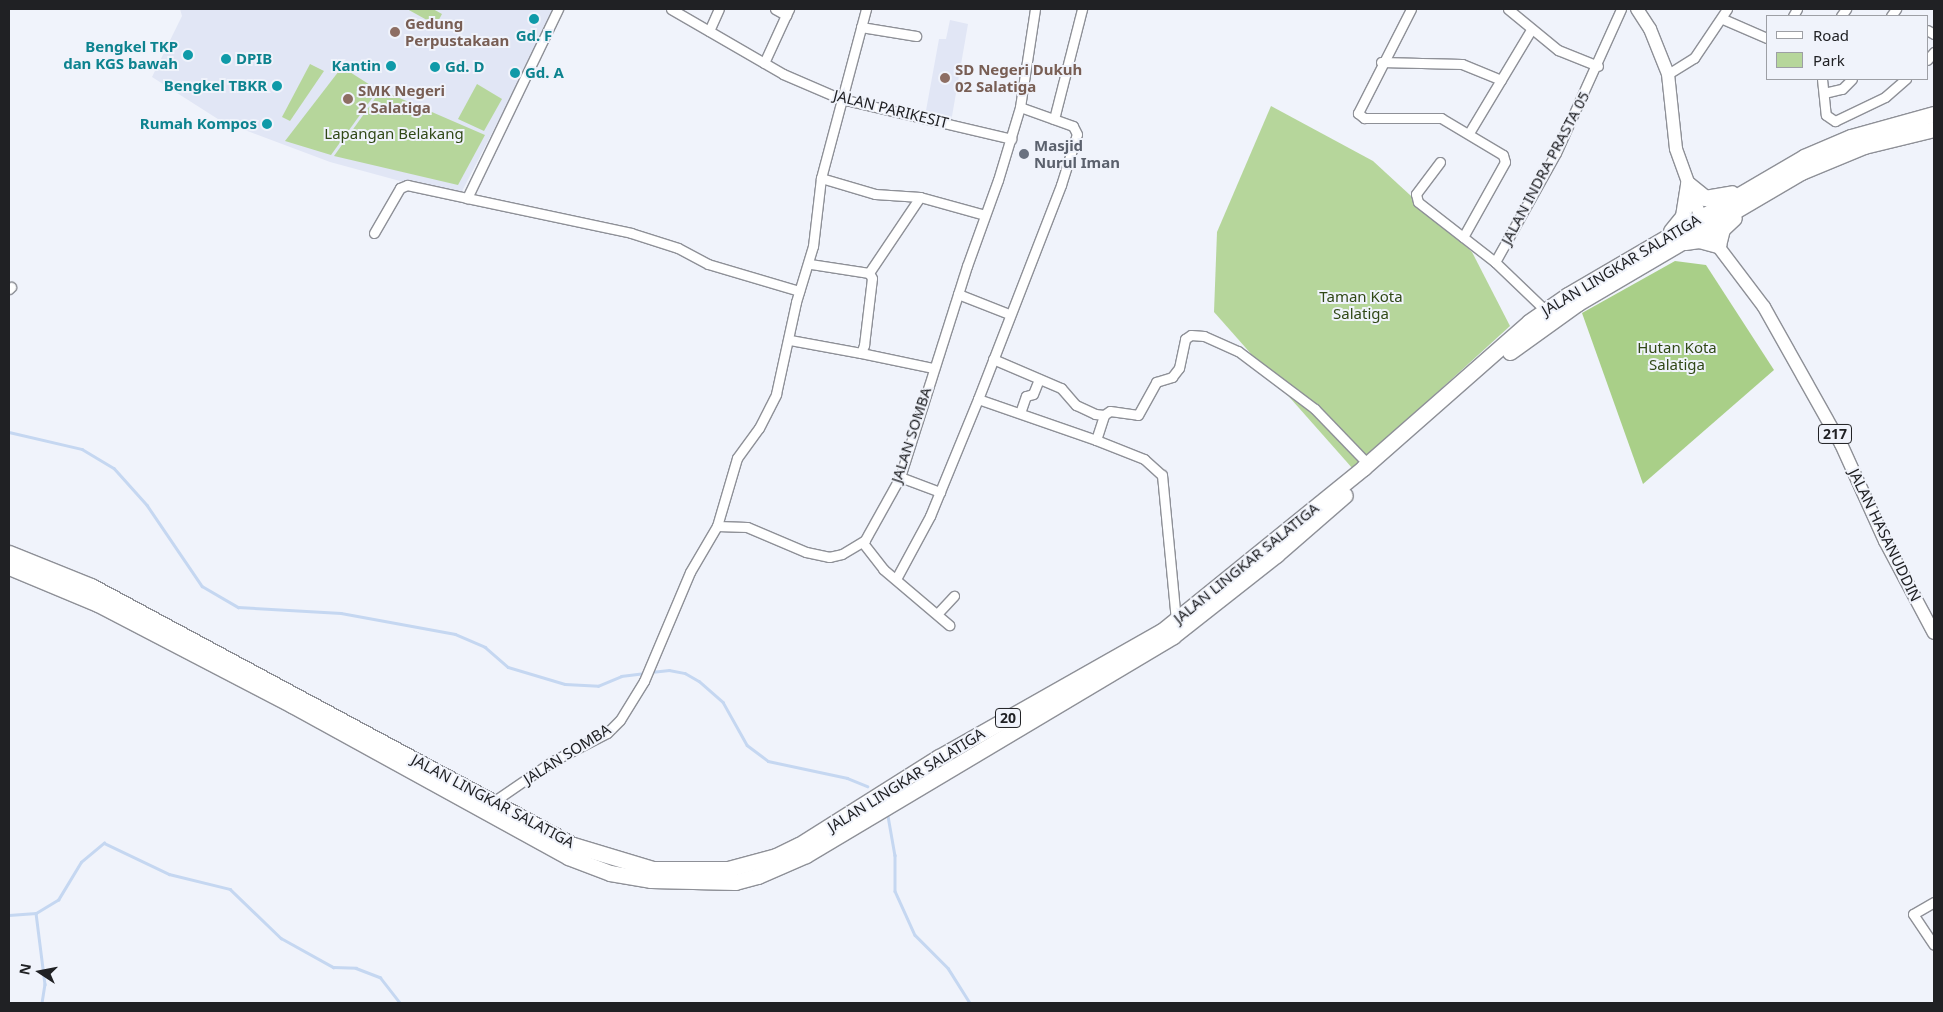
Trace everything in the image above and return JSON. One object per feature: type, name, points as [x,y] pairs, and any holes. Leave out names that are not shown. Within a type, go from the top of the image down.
[{"type":"highway","name":"JALAN LINGKAR SALATIGA","points":[[9,567],[98,604],[489,805],[573,845],[611,859],[653,869],[683,871],[728,869],[750,864],[776,856],[838,822],[939,757],[1136,647],[1176,620],[1521,343],[1663,247],[1758,190],[1819,150],[1934,114]]},
{"type":"highway","name":"JALAN LINGKAR SALATIGA","points":[[1758,190],[1833,157],[1934,129]]},
{"type":"highway","points":[[1688,184],[1698,195],[1710,198],[1758,190]]},
{"type":"highway","points":[[1663,247],[1683,216],[1688,184]]},
{"type":"highway","points":[[1663,247],[1694,240],[1718,245],[1724,226],[1758,190]]},
{"type":"highway","name":"JALAN LINGKAR SALATIGA","points":[[9,553],[91,586],[489,805],[521,834],[610,874],[692,883],[735,882],[758,876],[806,855],[1173,636],[1276,555],[1375,462],[1545,310],[1663,247]]},
{"type":"main road","name":"JALAN HASANUDDIN","points":[[1637,9],[1650,29],[1668,74],[1672,127],[1688,184],[1702,223],[1764,307],[1841,444],[1885,541],[1934,633]]},
{"type":"street","points":[[467,198],[558,9]]},
{"type":"street","name":"JALAN PARIKESIT","points":[[671,9],[764,63],[841,99],[1011,139]]},
{"type":"street","points":[[709,31],[719,9]]},
{"type":"street","points":[[764,63],[788,12],[775,9]]},
{"type":"street","name":"JALAN SOMBA","points":[[489,805],[551,762],[607,733],[620,720],[644,681],[690,572],[717,526],[738,456],[759,428],[776,394],[790,340],[799,291],[810,264],[821,178],[866,9]]},
{"type":"street","name":"JALAN SOMBA","points":[[863,543],[900,477],[933,368],[1011,139],[1020,108],[1035,9]]},
{"type":"street","points":[[1054,119],[1082,9]]},
{"type":"street","points":[[1411,9],[1382,62],[1358,113],[1364,118],[1441,118],[1503,155],[1506,162],[1463,238]]},
{"type":"street","points":[[1508,9],[1531,30],[1558,50],[1598,66]]},
{"type":"street","name":"JALAN INDRA PRASTA 05","points":[[1545,310],[1495,262],[1556,153],[1598,66],[1621,9]]},
{"type":"street","points":[[1668,74],[1694,58],[1723,19],[1727,9]]},
{"type":"street","points":[[1723,19],[1766,38]]},
{"type":"street","points":[[861,26],[916,36]]},
{"type":"street","points":[[1469,133],[1531,30]]},
{"type":"street","points":[[1382,62],[1462,64],[1501,80]]},
{"type":"street","points":[[1822,80],[1827,118],[1835,121],[1879,100],[1905,80]]},
{"type":"street","points":[[1824,93],[1842,89],[1851,80]]},
{"type":"street","points":[[896,579],[940,492],[978,399],[1061,185],[1077,134],[1073,126],[1020,108]]},
{"type":"street","points":[[1440,162],[1416,198],[1495,262]]},
{"type":"street","points":[[821,178],[876,194],[920,197],[985,215]]},
{"type":"street","points":[[374,233],[400,188],[407,186],[631,234],[678,248],[708,264],[799,291]]},
{"type":"street","points":[[869,273],[920,197]]},
{"type":"street","points":[[810,264],[869,273]]},
{"type":"street","points":[[861,353],[873,284],[869,273]]},
{"type":"street","points":[[958,294],[1010,314]]},
{"type":"street","points":[[1096,440],[1104,415],[1110,411],[1140,414],[1156,382],[1172,376],[1179,368],[1185,339],[1198,334],[1238,351],[1273,376],[1315,409],[1375,462]]},
{"type":"street","points":[[790,340],[933,368]]},
{"type":"street","points":[[993,360],[1066,392],[1079,407],[1104,415]]},
{"type":"street","points":[[1020,413],[1026,396],[1033,394],[1040,379]]},
{"type":"street","points":[[978,399],[1144,458],[1160,469],[1176,620]]},
{"type":"street","points":[[900,477],[940,492]]},
{"type":"street","points":[[717,526],[747,527],[806,552],[829,557],[863,543],[896,579],[949,626]]},
{"type":"street","points":[[937,614],[954,596]]},
{"type":"street","points":[[1934,902],[1912,914],[1934,945]]},
{"type":"shaded area","name":"SMK Negeri 2 Salatiga","points":[[180,9],[556,9],[459,197],[330,162],[221,121],[152,77],[182,16]]},
{"type":"shaded area","name":"SD Negeri Dukuh 02 Salatiga","points":[[950,20],[968,24],[951,122],[925,116],[939,39],[946,39]]},
{"type":"green space","points":[[407,9],[433,9],[442,14],[436,25]]},
{"type":"green space","points":[[310,64],[324,71],[290,121],[282,117]]},
{"type":"green space","points":[[342,67],[378,90],[331,155],[285,141]]},
{"type":"green space","points":[[477,84],[502,99],[484,131],[458,119]]},
{"type":"green space","name":"Lapangan Belakang","points":[[381,90],[485,135],[458,185],[334,156]]},
{"type":"green space","name":"Taman Kota Salatiga","points":[[1271,106],[1373,161],[1472,252],[1510,326],[1353,469],[1214,312],[1217,232]]},
{"type":"green space","name":"Hutan Kota Salatiga","points":[[1675,261],[1706,265],[1774,370],[1643,484],[1582,313]]},
{"type":"waterway","points":[[9,432],[82,449],[114,468],[147,505],[202,586],[238,607],[341,613],[455,634],[485,647],[508,667],[565,684],[598,686],[621,676],[645,673]]},
{"type":"waterway","points":[[651,672],[669,670],[685,673],[699,681],[723,702],[747,745],[768,761],[847,778],[867,786]]},
{"type":"waterway","points":[[888,816],[895,855],[895,891],[915,935],[948,968],[970,1003]]},
{"type":"waterway","points":[[9,915],[36,913],[58,900],[81,862],[104,843],[169,874],[230,889],[281,938],[333,967],[356,968],[380,977],[400,1003]]},
{"type":"waterway","points":[[36,913],[45,984],[42,1003]]},
{"type":"place","name":"Gd. F","points":[[534,19]]},
{"type":"place","name":"Gedung Perpustakaan","points":[[395,32]]},
{"type":"place","name":"Bengkel TKP dan KGS bawah","points":[[188,55]]},
{"type":"place","name":"DPIB","points":[[226,59]]},
{"type":"place","name":"Kantin","points":[[391,66]]},
{"type":"place","name":"Gd. D","points":[[435,67]]},
{"type":"place","name":"Gd. A","points":[[515,73]]},
{"type":"place","name":"SD Negeri Dukuh 02 Salatiga","points":[[945,78]]},
{"type":"place","name":"Bengkel TBKR","points":[[277,86]]},
{"type":"place","name":"SMK Negeri 2 Salatiga","points":[[348,99]]},
{"type":"place","name":"Rumah Kompos","points":[[267,124]]},
{"type":"place","name":"Masjid Nurul Iman","points":[[1024,154]]}]
